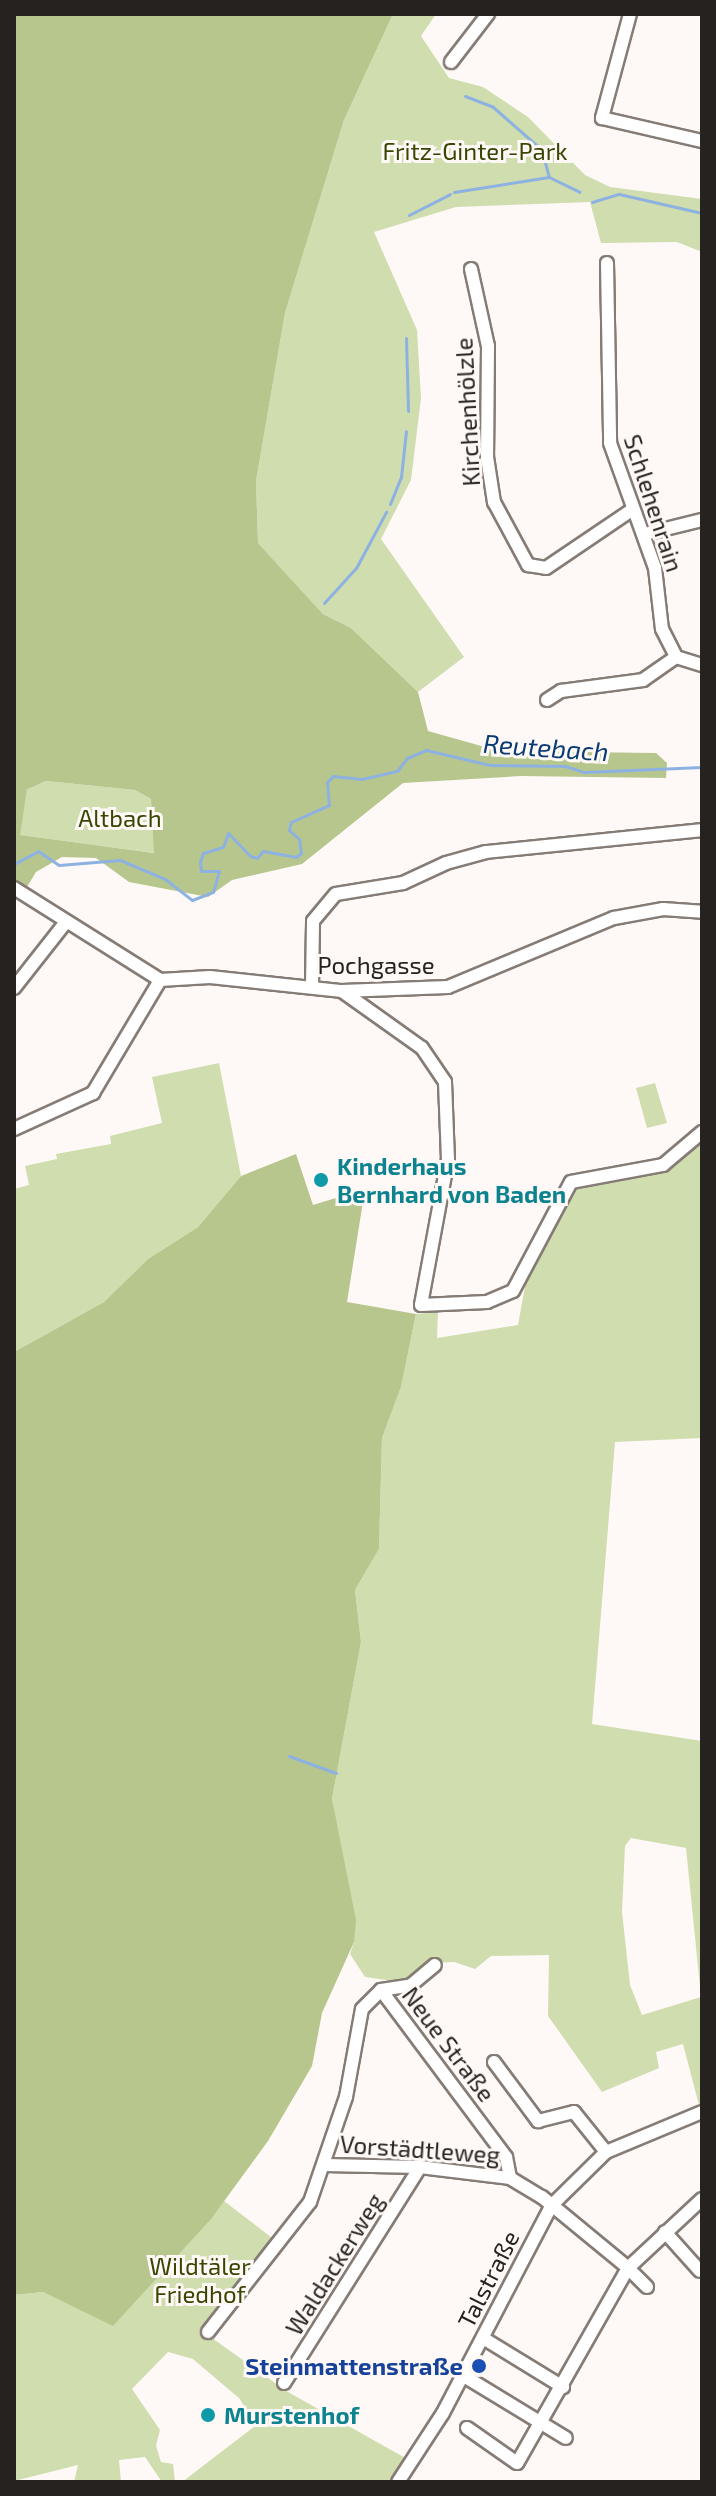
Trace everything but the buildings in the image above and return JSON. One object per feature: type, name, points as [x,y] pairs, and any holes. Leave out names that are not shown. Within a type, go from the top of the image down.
[{"type":"street","points":[[451,62],[488,14]]},
{"type":"street","points":[[630,14],[602,118],[702,141]]},
{"type":"street","name":"Schlehenrain","points":[[607,263],[607,425],[655,568],[662,629],[676,657]]},
{"type":"street","name":"Kirchenhölzle","points":[[471,269],[488,346],[487,457],[494,502],[528,565],[546,568],[633,509]]},
{"type":"street","points":[[645,534],[702,520]]},
{"type":"street","points":[[547,700],[561,691],[643,680],[676,657],[702,665]]},
{"type":"street","points":[[312,987],[313,921],[336,894],[403,883],[446,863],[486,852],[702,830]]},
{"type":"street","points":[[14,888],[160,980],[93,1093],[14,1129]]},
{"type":"street","name":"Pochgasse","points":[[160,980],[210,977],[342,991],[448,987],[614,918],[663,909],[697,911]]},
{"type":"street","points":[[14,988],[66,922]]},
{"type":"street","points":[[342,991],[422,1048],[445,1082],[448,1159],[421,1305],[487,1302],[513,1291],[571,1182],[663,1165],[702,1132]]},
{"type":"street","name":"Neue Straße","points":[[435,1965],[411,1985],[381,1990],[506,2157],[510,2178]]},
{"type":"street","name":"Vorstädtleweg","points":[[208,2332],[310,2202],[346,2097],[362,2009],[381,1990]]},
{"type":"street","points":[[494,2062],[538,2121],[574,2112],[608,2151],[702,2112]]},
{"type":"street","name":"Talstraße","points":[[398,2482],[464,2376],[551,2206],[608,2151]]},
{"type":"street","name":"Vorstädtleweg","points":[[325,2165],[420,2167],[510,2178],[551,2206],[647,2287]]},
{"type":"street","name":"Waldackerweg","points":[[284,2383],[420,2167]]},
{"type":"street","points":[[467,2428],[517,2463],[628,2268],[702,2199]]},
{"type":"street","points":[[664,2232],[700,2271]]},
{"type":"street","points":[[483,2338],[563,2387]]},
{"type":"street","points":[[464,2376],[566,2438]]},
{"type":"green space","points":[[14,14],[393,14],[344,120],[285,313],[256,481],[258,543],[323,614],[351,628],[418,692],[428,731],[499,751],[656,753],[667,763],[666,778],[521,776],[403,783],[302,864],[232,880],[208,897],[129,882],[96,858],[62,857],[36,872],[27,887],[14,882]],"holes":[[[46,781],[135,790],[151,799],[154,853],[20,835],[27,789]]]},
{"type":"green space","name":"Fritz-Ginter-Park","points":[[393,14],[436,14],[421,36],[449,78],[483,87],[528,117],[585,175],[610,187],[702,199],[702,252],[677,242],[601,243],[590,202],[456,207],[374,232],[417,330],[421,398],[411,480],[381,539],[464,657],[418,692],[351,628],[323,614],[258,543],[256,481],[285,313],[344,120]]},
{"type":"green space","name":"Altbach","points":[[46,781],[135,790],[151,799],[155,853],[19,835],[27,788]]},
{"type":"green space","points":[[219,1063],[241,1176],[198,1227],[148,1259],[104,1302],[14,1352],[14,1189],[29,1185],[25,1166],[57,1159],[56,1154],[111,1144],[110,1136],[162,1123],[152,1077]]},
{"type":"green space","points":[[655,1083],[667,1123],[647,1128],[636,1088]]},
{"type":"green space","points":[[702,1138],[702,1438],[615,1442],[592,1724],[702,1741],[701,1993],[686,1848],[631,1838],[625,1846],[622,1912],[630,1985],[642,2015],[701,1997],[700,2109],[683,2044],[656,2052],[659,2068],[602,2092],[548,2016],[549,1955],[491,1956],[475,1969],[454,1962],[432,1963],[408,1983],[365,1977],[350,1954],[354,1942],[332,1799],[361,1642],[355,1590],[379,1549],[382,1438],[401,1387],[416,1314],[438,1312],[437,1338],[518,1325],[526,1281],[571,1187],[674,1166]]},
{"type":"green space","points":[[296,1154],[313,1205],[365,1189],[347,1302],[416,1314],[401,1387],[382,1438],[379,1549],[355,1590],[361,1642],[332,1799],[356,1920],[354,1942],[322,2013],[312,2066],[268,2141],[211,2219],[113,2326],[43,2292],[14,2295],[14,1352],[104,1302],[148,1259],[198,1227],[241,1176]]},
{"type":"green space","name":"Wildtäler Friedhof","points":[[224,2201],[276,2241],[202,2331],[288,2392],[409,2460],[392,2482],[182,2482],[255,2426],[240,2399],[193,2359],[168,2352],[132,2389],[160,2430],[156,2446],[161,2462],[173,2464],[175,2482],[162,2482],[145,2457],[119,2460],[121,2482],[74,2482],[78,2465],[14,2481],[14,2295],[43,2292],[113,2325]]},
{"type":"waterway","points":[[465,96],[493,107],[542,150]]},
{"type":"waterway","points":[[543,155],[549,177]]},
{"type":"waterway","points":[[454,192],[549,177],[580,192]]},
{"type":"waterway","points":[[409,215],[450,194]]},
{"type":"waterway","points":[[592,202],[619,194],[702,213]]},
{"type":"waterway","points":[[406,338],[408,411]]},
{"type":"waterway","points":[[390,504],[401,477],[406,431]]},
{"type":"waterway","points":[[324,603],[356,568],[386,512]]},
{"type":"waterway","name":"Reutebach","points":[[14,864],[38,851],[59,865],[120,860],[165,879],[192,900],[213,892],[219,871],[201,871],[200,862],[203,853],[223,847],[228,833],[250,856],[257,858],[263,851],[296,857],[301,853],[299,839],[289,830],[291,822],[329,805],[327,782],[333,776],[362,779],[397,771],[407,758],[426,750],[490,765],[565,766],[584,772],[702,767]]},
{"type":"waterway","points":[[289,1756],[336,1773]]},
{"type":"place","name":"Kinderhaus Bernhard von Baden","points":[[321,1180]]},
{"type":"place","name":"Steinmattenstraße","points":[[479,2366]]},
{"type":"place","name":"Murstenhof","points":[[208,2415]]}]
